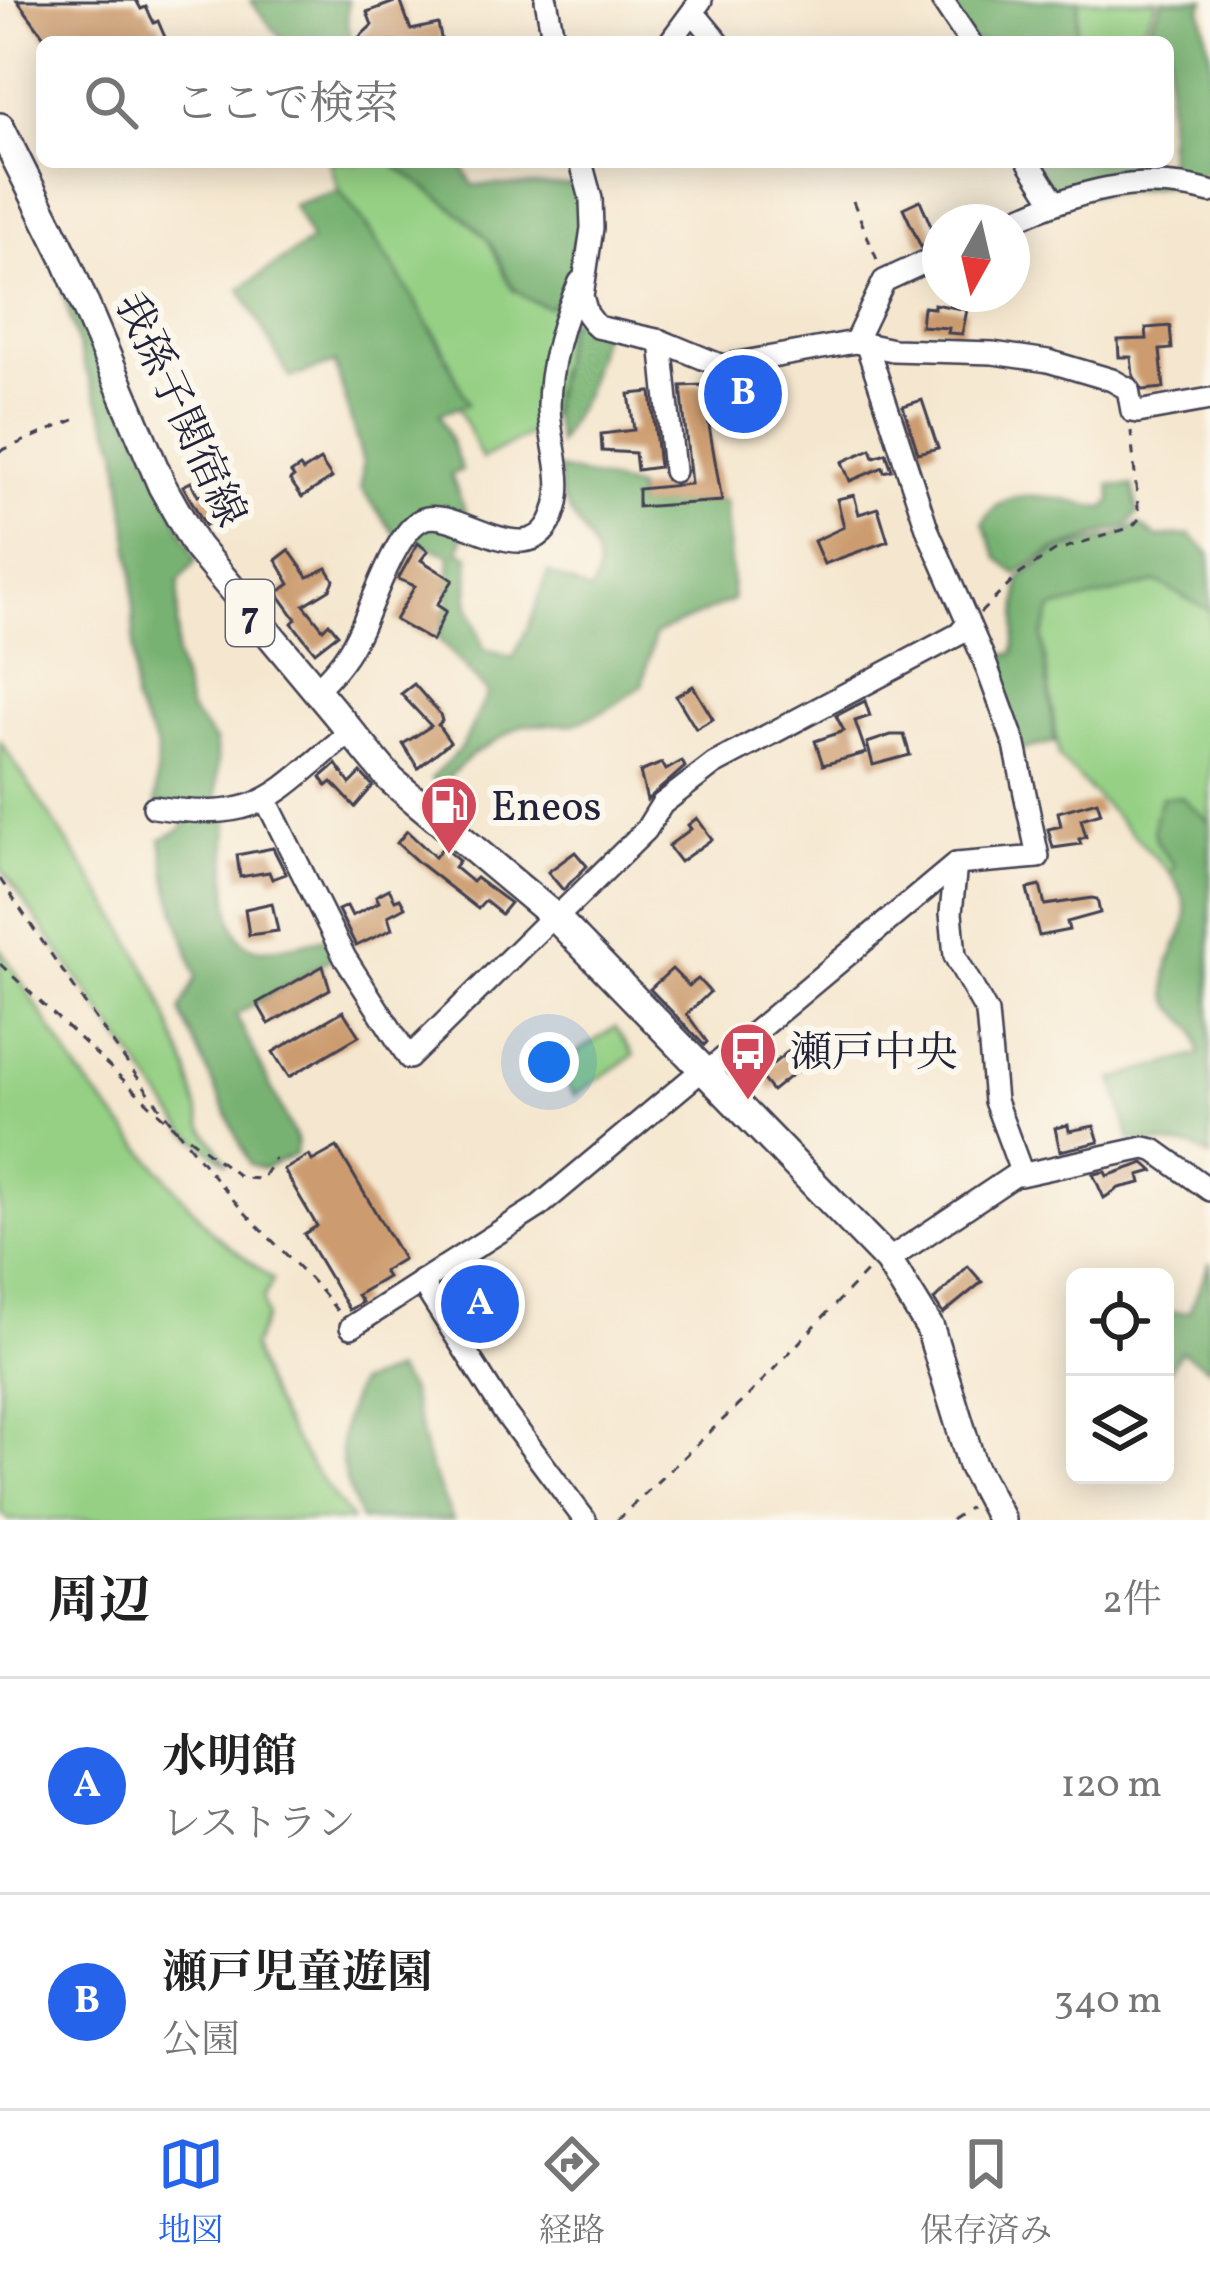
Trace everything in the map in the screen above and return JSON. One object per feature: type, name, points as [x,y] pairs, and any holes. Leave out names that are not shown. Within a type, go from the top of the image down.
[{"type":"main road","name":"我孫子関宿線","points":[[0,128],[64,255],[172,508],[212,568],[391,780],[555,917],[885,1257],[930,1328],[971,1465],[993,1508]]},
{"type":"street","points":[[546,0],[553,36]]},
{"type":"street","points":[[942,0],[966,36]]},
{"type":"street","points":[[675,36],[696,8]]},
{"type":"street","points":[[696,8],[713,36]]},
{"type":"street","points":[[315,691],[353,646],[391,562],[410,529],[423,518],[443,518],[514,541],[531,539],[551,519],[558,485],[550,392],[592,228],[583,168]]},
{"type":"street","points":[[1033,168],[1054,201]]},
{"type":"street","points":[[1030,212],[1090,190],[1153,181],[1210,192]]},
{"type":"street","points":[[350,1327],[538,1207],[956,864],[1039,857],[1021,763],[928,532],[861,344],[884,281],[922,263]]},
{"type":"street","points":[[583,276],[587,314],[597,327],[661,341],[705,360],[734,365],[861,344],[993,353],[1048,361],[1112,380],[1129,389],[1132,411],[1210,399]]},
{"type":"street","points":[[661,341],[675,470]]},
{"type":"street","points":[[266,800],[345,958],[409,1058],[646,830],[662,804],[714,764],[968,625]]},
{"type":"street","points":[[154,807],[224,814],[266,800],[350,733]]},
{"type":"street","points":[[956,864],[951,913],[956,956],[989,1020],[995,1101],[1020,1175]]},
{"type":"street","points":[[885,1257],[1020,1175],[1144,1148],[1154,1150],[1210,1190]]},
{"type":"street","points":[[421,1281],[504,1412],[585,1520]]},
{"type":"path","points":[[853,200],[884,281]]},
{"type":"path","points":[[705,360],[717,430]]},
{"type":"path","points":[[968,625],[1020,574],[1044,558],[1076,542],[1132,527],[1139,519],[1132,411]]},
{"type":"path","points":[[0,451],[74,420]]},
{"type":"path","points":[[0,879],[225,1190],[314,1279],[350,1327]]},
{"type":"path","points":[[0,964],[183,1135],[242,1178],[262,1179],[275,1158]]},
{"type":"path","points":[[617,1520],[885,1257]]},
{"type":"path","points":[[951,1520],[993,1508]]},
{"type":"green space","points":[[250,0],[348,0],[350,36],[279,36]]},
{"type":"green space","points":[[945,0],[1079,0],[1076,36],[968,36]]},
{"type":"green space","points":[[1079,0],[1157,0],[1140,36],[1076,36]]},
{"type":"green space","points":[[1162,0],[1205,0],[1201,8],[1210,56],[1210,168],[1187,184],[1061,198],[1036,168],[1174,168],[1174,36],[1145,36]]},
{"type":"green space","points":[[331,168],[398,168],[488,239],[513,291],[573,291],[547,425],[482,459],[458,407],[467,404],[440,340],[370,229],[339,190]]},
{"type":"green space","points":[[398,168],[463,168],[473,185],[583,185],[587,204],[573,291],[549,307],[519,293],[491,245],[449,204]]},
{"type":"green space","points":[[339,190],[410,293],[468,404],[440,414],[462,470],[451,475],[468,518],[459,552],[469,555],[468,602],[484,649],[513,658],[548,572],[590,592],[596,579],[595,555],[562,497],[559,469],[636,488],[638,506],[725,501],[733,600],[655,634],[642,686],[605,711],[574,724],[523,725],[473,754],[439,786],[431,779],[462,747],[488,693],[438,638],[448,603],[450,555],[394,533],[361,488],[363,463],[335,363],[290,378],[240,289],[311,241],[293,205]]},
{"type":"green space","points":[[69,286],[196,560],[179,581],[176,655],[190,711],[215,741],[216,811],[156,805],[157,748],[134,702],[133,574],[118,448],[84,365],[62,290]]},
{"type":"green space","points":[[586,320],[602,333],[585,394],[558,443],[551,406],[568,321]]},
{"type":"green space","points":[[767,363],[777,417],[722,429],[709,366]]},
{"type":"green space","points":[[1110,485],[1133,486],[1138,513],[1127,526],[1053,550],[1016,574],[997,557],[983,523],[1007,500],[1038,496],[1104,508],[1112,500]]},
{"type":"green space","points":[[1139,525],[1157,537],[1191,535],[1210,554],[1210,611],[1157,582],[1052,609],[1042,637],[1055,742],[1020,750],[989,659],[1014,653],[1020,578],[1058,550]]},
{"type":"green space","points":[[1157,582],[1210,611],[1210,823],[1170,873],[1059,758],[1042,637],[1052,608]]},
{"type":"green space","points":[[0,741],[120,921],[156,988],[188,1070],[202,1126],[228,1164],[185,1131],[0,867]]},
{"type":"green space","points":[[1162,797],[1182,797],[1210,823],[1210,1157],[1193,1147],[1130,1140],[1113,1079],[1200,1054],[1194,1030],[1168,995],[1171,956],[1186,922],[1186,909],[1170,873],[1175,865],[1155,834]]},
{"type":"green space","points":[[191,815],[228,816],[227,892],[235,930],[244,943],[264,949],[333,937],[340,953],[236,1015],[297,1141],[296,1154],[263,1169],[250,1165],[180,1011],[196,977],[169,888],[161,839],[180,830]]},
{"type":"green space","points":[[0,948],[81,1076],[212,1232],[273,1280],[263,1300],[266,1317],[252,1347],[259,1371],[293,1438],[352,1520],[9,1520],[0,1511]]},
{"type":"green space","points":[[615,1027],[634,1055],[575,1095],[556,1067]]},
{"type":"green space","points":[[1210,1262],[1210,1369],[1181,1351],[1174,1363],[1174,1312],[1189,1312]]},
{"type":"green space","points":[[395,1371],[410,1391],[430,1468],[453,1520],[361,1520],[353,1500],[341,1452],[349,1404],[357,1384]]},
{"type":"building","points":[[17,0],[136,0],[154,23],[158,21],[164,36],[44,36]]},
{"type":"building","points":[[400,0],[411,30],[438,24],[441,36],[360,36],[372,25],[367,12]]},
{"type":"building","points":[[920,200],[922,247],[921,247],[903,208]]},
{"type":"building","points":[[922,312],[967,312],[962,334],[921,326]]},
{"type":"building","points":[[1170,326],[1172,349],[1160,350],[1164,388],[1143,390],[1133,375],[1131,357],[1119,357],[1118,340],[1147,339],[1146,328]]},
{"type":"building","points":[[702,385],[722,501],[638,507],[638,489],[691,484],[681,386]]},
{"type":"building","points":[[651,392],[659,467],[637,470],[635,453],[602,451],[601,434],[634,430],[629,394]]},
{"type":"building","points":[[922,400],[938,448],[918,453],[903,406]]},
{"type":"building","points":[[871,449],[874,457],[886,453],[892,470],[884,472],[883,467],[850,481],[842,462]]},
{"type":"building","points":[[320,460],[332,478],[302,497],[290,480],[291,473]]},
{"type":"building","points":[[226,465],[244,499],[205,525],[183,486],[191,482],[198,496],[217,487],[210,474]]},
{"type":"building","points":[[854,495],[859,514],[878,508],[888,541],[824,564],[814,541],[844,527],[837,499]]},
{"type":"building","points":[[418,543],[428,551],[421,560],[453,580],[437,605],[446,611],[432,641],[395,620],[415,586],[398,579]]},
{"type":"building","points":[[289,550],[308,577],[327,568],[334,580],[330,589],[304,605],[323,629],[329,623],[338,634],[315,652],[292,623],[296,619],[277,593],[290,584],[276,560]]},
{"type":"building","points":[[414,684],[440,714],[438,725],[450,742],[418,768],[403,744],[431,726],[401,694]]},
{"type":"building","points":[[693,686],[713,719],[696,729],[676,696]]},
{"type":"building","points":[[865,701],[870,716],[855,721],[866,753],[823,765],[815,741],[844,731],[836,716]]},
{"type":"building","points":[[904,735],[910,755],[873,765],[867,743]]},
{"type":"building","points":[[682,761],[685,767],[647,800],[640,772],[662,763],[666,770]]},
{"type":"building","points":[[336,764],[350,784],[361,773],[373,786],[355,807],[321,777]]},
{"type":"building","points":[[1097,801],[1101,813],[1081,819],[1086,837],[1079,839],[1081,844],[1053,848],[1048,829],[1061,826],[1058,812]]},
{"type":"building","points":[[697,818],[712,839],[680,862],[668,846],[691,829],[688,825]]},
{"type":"building","points":[[407,831],[435,857],[443,847],[459,861],[454,867],[510,903],[501,914],[485,901],[478,909],[397,843]]},
{"type":"building","points":[[273,848],[286,874],[272,879],[269,872],[240,877],[237,855]]},
{"type":"building","points":[[575,852],[587,866],[563,890],[548,872]]},
{"type":"building","points":[[1040,886],[1045,905],[1092,898],[1097,899],[1100,913],[1067,922],[1069,930],[1039,936],[1027,889]]},
{"type":"building","points":[[389,889],[405,907],[388,916],[392,929],[356,946],[338,910],[347,906],[352,916],[379,902],[376,896]]},
{"type":"building","points":[[272,903],[278,931],[249,935],[245,909]]},
{"type":"building","points":[[323,966],[330,989],[269,1024],[257,1003]]},
{"type":"building","points":[[672,969],[689,986],[698,979],[710,992],[687,1014],[707,1042],[704,1045],[650,989]]},
{"type":"building","points":[[343,1011],[359,1036],[289,1077],[273,1052]]},
{"type":"building","points":[[796,1045],[809,1061],[772,1091],[759,1075]]},
{"type":"building","points":[[1068,1125],[1069,1131],[1094,1126],[1099,1142],[1060,1151],[1055,1128]]},
{"type":"building","points":[[337,1147],[403,1259],[383,1271],[387,1277],[357,1295],[362,1302],[349,1310],[304,1234],[317,1226],[284,1170],[309,1155],[312,1161]]},
{"type":"building","points":[[1144,1163],[1153,1171],[1139,1175],[1141,1183],[1119,1188],[1104,1198],[1093,1174],[1105,1172],[1107,1176]]},
{"type":"building","points":[[968,1266],[982,1282],[943,1314],[934,1300]]},
{"type":"place","name":"瀬戸児童遊園","points":[[743,394]]},
{"type":"place","name":"Eneos","points":[[449,856]]},
{"type":"place","name":"瀬戸中央","points":[[748,1102]]},
{"type":"place","name":"水明館","points":[[480,1304]]}]
